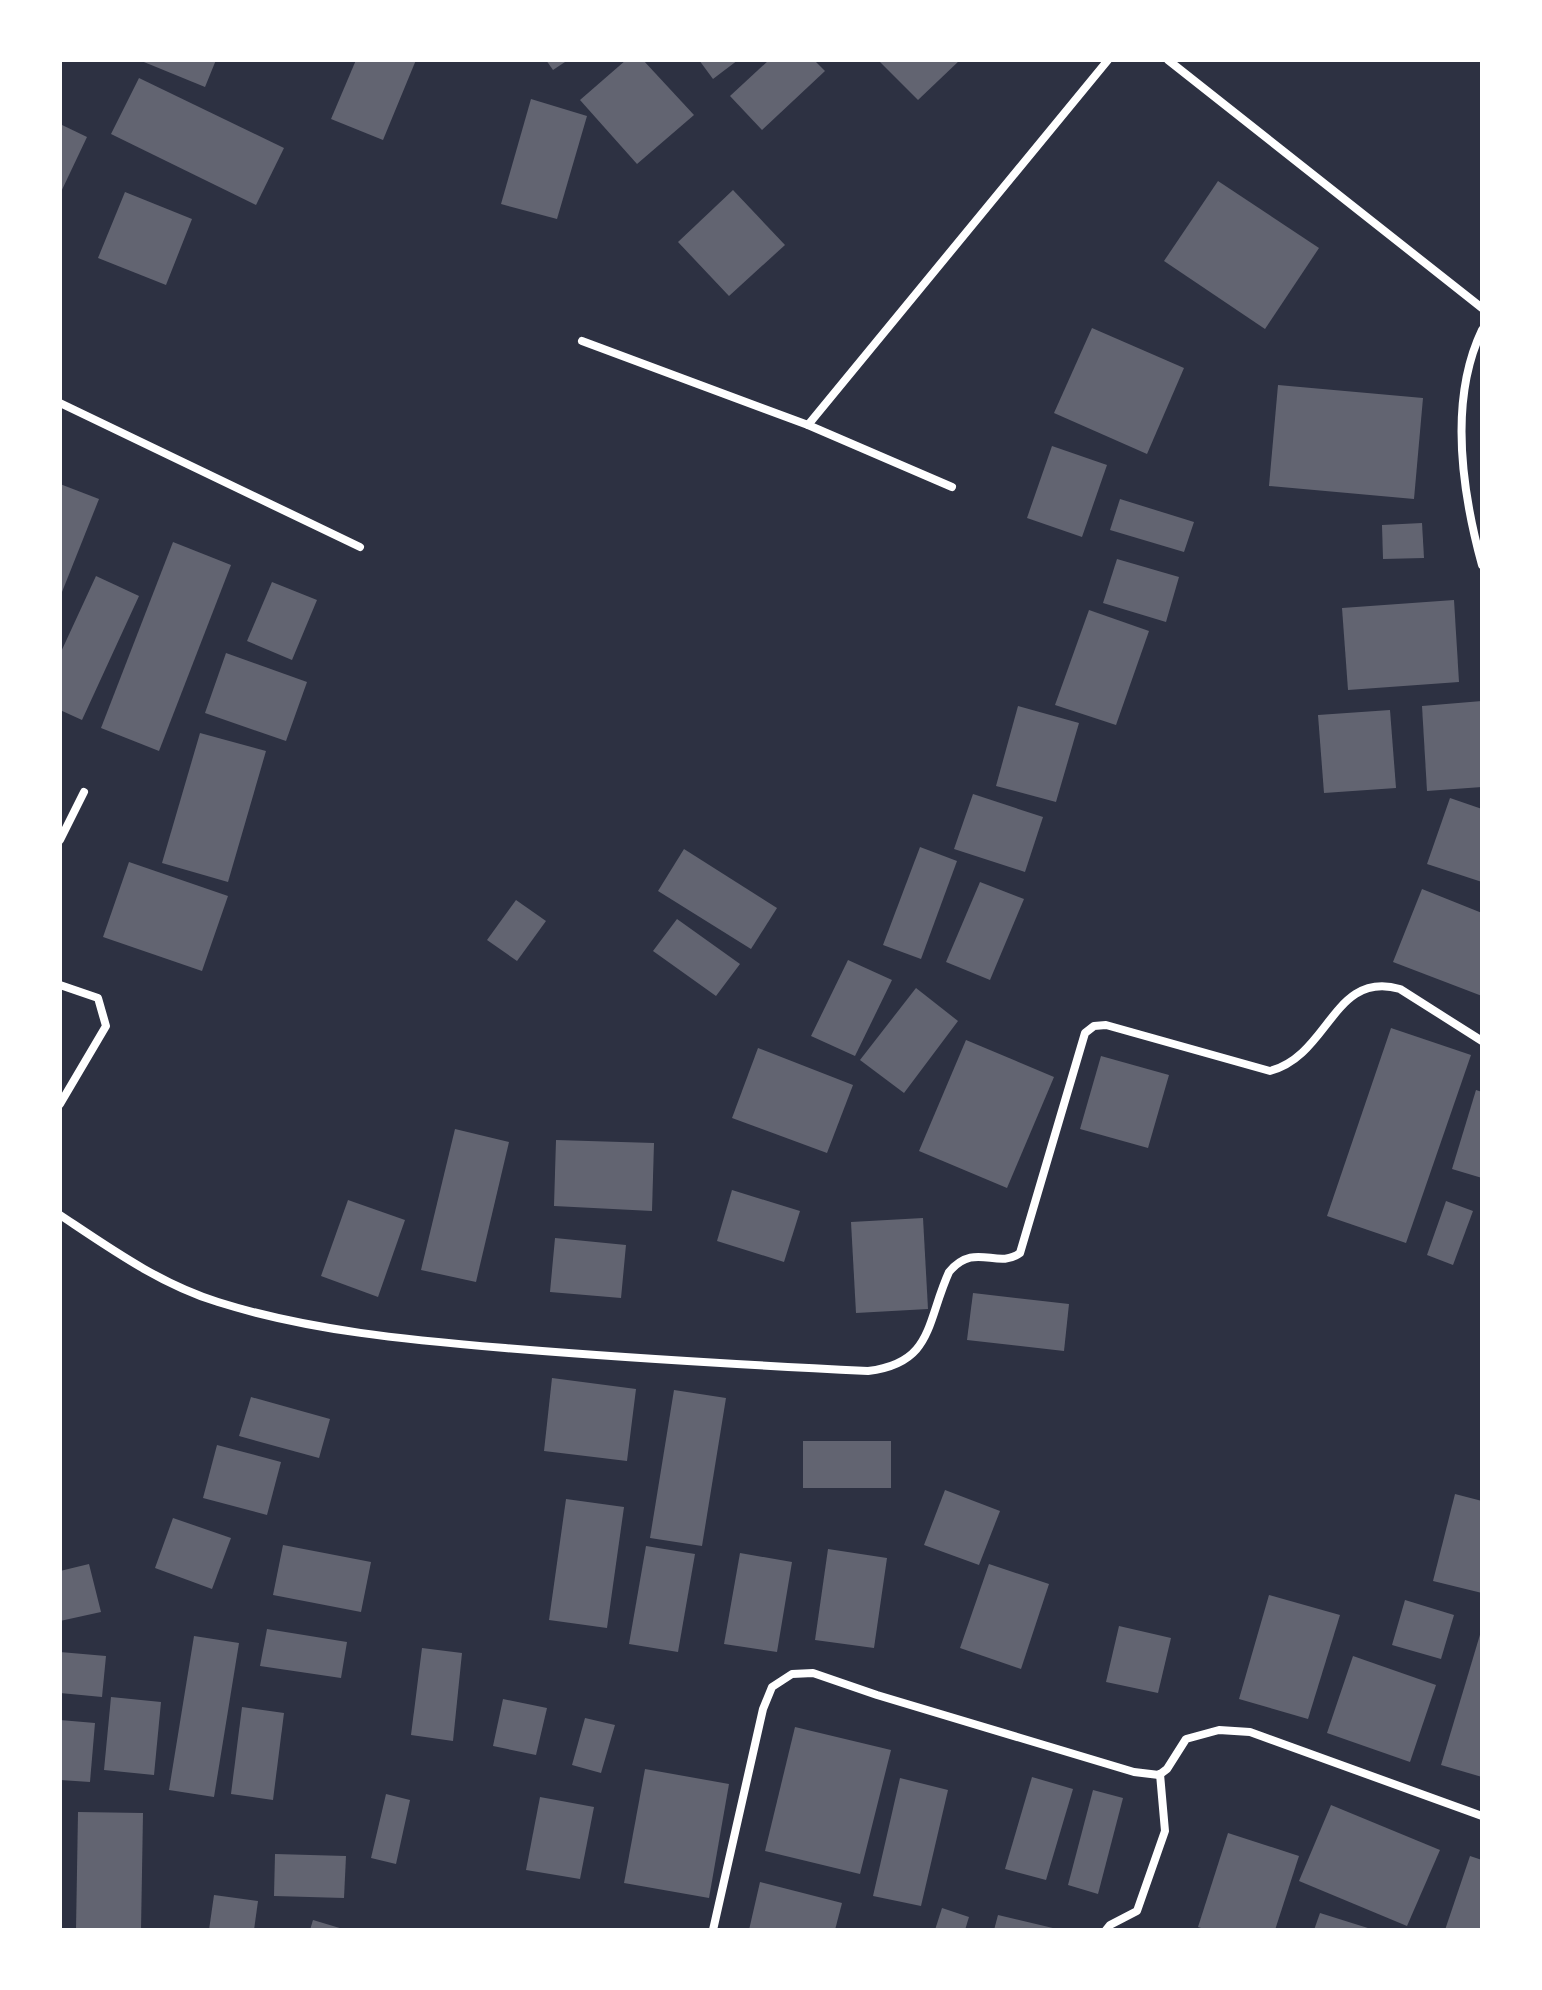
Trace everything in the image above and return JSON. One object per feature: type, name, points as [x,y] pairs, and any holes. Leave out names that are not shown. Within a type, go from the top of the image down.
[{"type":"street","points":[[808,425],[1108,60]]},
{"type":"street","points":[[1168,60],[1482,308]]},
{"type":"street","points":[[1482,330],[1475,344],[1465,389],[1461,451],[1482,565]]},
{"type":"street","points":[[582,341],[808,425],[952,487]]},
{"type":"street","points":[[60,403],[360,547]]},
{"type":"street","points":[[60,840],[84,792]]},
{"type":"street","points":[[60,985],[98,998],[106,1026],[60,1104]]},
{"type":"street","points":[[60,1215],[146,1272],[218,1302],[287,1319],[400,1339],[667,1362],[868,1371],[884,1369],[913,1355],[923,1341],[949,1272],[955,1265],[972,1256],[1008,1259],[1020,1253],[1085,1033],[1094,1026],[1106,1025],[1270,1071],[1285,1067],[1304,1053],[1350,996],[1366,987],[1385,985],[1400,989],[1482,1041]]},
{"type":"street","points":[[713,1930],[763,1709],[772,1687],[792,1674],[813,1673],[1134,1772],[1160,1774]]},
{"type":"street","points":[[1106,1930],[1137,1911],[1160,1846],[1165,1831],[1160,1774],[1186,1739],[1206,1732],[1231,1729],[1250,1732],[1482,1816]]},
{"type":"building","points":[[139,60],[216,60],[205,87]]},
{"type":"building","points":[[356,60],[416,60],[383,140],[331,119]]},
{"type":"building","points":[[546,60],[568,60],[553,70]]},
{"type":"building","points":[[626,60],[643,60],[694,115],[637,164],[580,100]]},
{"type":"building","points":[[699,60],[738,60],[713,79]]},
{"type":"building","points":[[769,60],[814,60],[825,71],[762,130],[730,96]]},
{"type":"building","points":[[878,60],[960,60],[918,100]]},
{"type":"building","points":[[139,78],[284,148],[256,205],[111,134]]},
{"type":"building","points":[[531,99],[587,116],[557,219],[501,204]]},
{"type":"building","points":[[60,124],[87,137],[60,194]]},
{"type":"building","points":[[1218,181],[1319,248],[1265,329],[1164,261]]},
{"type":"building","points":[[733,190],[785,245],[729,296],[678,242]]},
{"type":"building","points":[[125,192],[192,219],[166,285],[98,258]]},
{"type":"building","points":[[1092,328],[1184,368],[1147,454],[1054,413]]},
{"type":"building","points":[[1278,385],[1423,398],[1414,499],[1269,486]]},
{"type":"building","points":[[1052,446],[1107,465],[1082,537],[1027,518]]},
{"type":"building","points":[[60,484],[99,499],[60,597]]},
{"type":"building","points":[[1120,499],[1194,522],[1184,552],[1110,530]]},
{"type":"building","points":[[1422,523],[1424,558],[1383,559],[1382,525]]},
{"type":"building","points":[[173,542],[231,565],[159,751],[101,728]]},
{"type":"building","points":[[1117,559],[1179,577],[1166,622],[1103,603]]},
{"type":"building","points":[[96,576],[139,596],[82,720],[60,710],[60,654]]},
{"type":"building","points":[[272,582],[317,600],[292,660],[247,641]]},
{"type":"building","points":[[1454,600],[1459,682],[1348,690],[1342,608]]},
{"type":"building","points":[[1089,610],[1149,631],[1116,725],[1055,705]]},
{"type":"building","points":[[226,653],[307,682],[286,741],[205,713]]},
{"type":"building","points":[[1482,701],[1482,787],[1427,791],[1422,706]]},
{"type":"building","points":[[1018,706],[1079,723],[1056,802],[996,786]]},
{"type":"building","points":[[1390,710],[1396,788],[1324,793],[1318,715]]},
{"type":"building","points":[[200,733],[266,751],[228,882],[162,863]]},
{"type":"building","points":[[973,794],[1043,817],[1025,872],[954,849]]},
{"type":"building","points":[[1450,798],[1482,809],[1482,882],[1427,864]]},
{"type":"building","points":[[920,847],[957,861],[921,959],[883,945]]},
{"type":"building","points":[[684,849],[777,908],[751,949],[658,891]]},
{"type":"building","points":[[129,862],[228,896],[202,971],[103,937]]},
{"type":"building","points":[[980,882],[1024,899],[990,980],[946,962]]},
{"type":"building","points":[[1422,889],[1482,913],[1482,996],[1393,962]]},
{"type":"building","points":[[516,900],[546,921],[517,961],[487,940]]},
{"type":"building","points":[[677,919],[740,964],[716,996],[653,951]]},
{"type":"building","points":[[848,960],[892,980],[855,1056],[811,1036]]},
{"type":"building","points":[[916,988],[958,1021],[904,1093],[860,1060]]},
{"type":"building","points":[[1391,1028],[1471,1055],[1406,1243],[1327,1216]]},
{"type":"building","points":[[966,1040],[1054,1077],[1007,1188],[919,1151]]},
{"type":"building","points":[[758,1048],[853,1085],[827,1153],[732,1118]]},
{"type":"building","points":[[1101,1056],[1169,1075],[1148,1148],[1080,1129]]},
{"type":"building","points":[[1476,1090],[1482,1092],[1482,1178],[1452,1169]]},
{"type":"building","points":[[455,1129],[509,1142],[476,1282],[421,1270]]},
{"type":"building","points":[[556,1140],[654,1143],[652,1211],[554,1206]]},
{"type":"building","points":[[732,1190],[800,1211],[784,1262],[717,1241]]},
{"type":"building","points":[[348,1200],[405,1220],[378,1297],[321,1276]]},
{"type":"building","points":[[1446,1201],[1473,1211],[1453,1265],[1427,1255]]},
{"type":"building","points":[[923,1218],[928,1309],[856,1313],[851,1222]]},
{"type":"building","points":[[555,1238],[626,1245],[621,1298],[550,1292]]},
{"type":"building","points":[[973,1293],[1069,1304],[1064,1351],[967,1340]]},
{"type":"building","points":[[552,1378],[636,1389],[627,1461],[544,1451]]},
{"type":"building","points":[[674,1390],[726,1398],[702,1546],[650,1538]]},
{"type":"building","points":[[251,1397],[330,1419],[319,1458],[239,1436]]},
{"type":"building","points":[[803,1441],[891,1441],[891,1488],[803,1488]]},
{"type":"building","points":[[217,1445],[281,1462],[267,1515],[203,1498]]},
{"type":"building","points":[[945,1490],[1000,1511],[979,1565],[924,1545]]},
{"type":"building","points":[[1455,1494],[1482,1501],[1482,1593],[1433,1581]]},
{"type":"building","points":[[566,1499],[624,1507],[607,1628],[549,1620]]},
{"type":"building","points":[[173,1518],[231,1538],[212,1589],[155,1568]]},
{"type":"building","points":[[283,1545],[371,1562],[361,1612],[273,1595]]},
{"type":"building","points":[[646,1546],[695,1554],[678,1652],[629,1644]]},
{"type":"building","points":[[828,1549],[887,1558],[874,1648],[815,1640]]},
{"type":"building","points":[[740,1553],[792,1562],[777,1652],[724,1644]]},
{"type":"building","points":[[89,1564],[101,1612],[60,1621],[60,1571]]},
{"type":"building","points":[[989,1564],[1049,1584],[1021,1669],[960,1648]]},
{"type":"building","points":[[1269,1595],[1340,1615],[1308,1719],[1239,1699]]},
{"type":"building","points":[[1405,1600],[1454,1615],[1441,1659],[1392,1645]]},
{"type":"building","points":[[1119,1626],[1171,1638],[1158,1693],[1106,1682]]},
{"type":"building","points":[[1482,1628],[1482,1777],[1441,1765]]},
{"type":"building","points":[[267,1629],[347,1642],[341,1678],[260,1666]]},
{"type":"building","points":[[194,1636],[239,1643],[214,1797],[169,1790]]},
{"type":"building","points":[[422,1648],[462,1653],[453,1741],[411,1735]]},
{"type":"building","points":[[60,1652],[106,1656],[102,1697],[60,1693]]},
{"type":"building","points":[[1353,1656],[1436,1685],[1410,1762],[1327,1733]]},
{"type":"building","points":[[111,1697],[161,1702],[154,1775],[104,1770]]},
{"type":"building","points":[[503,1699],[547,1708],[536,1755],[493,1746]]},
{"type":"building","points":[[242,1707],[284,1713],[273,1800],[231,1794]]},
{"type":"building","points":[[585,1718],[615,1725],[601,1773],[572,1765]]},
{"type":"building","points":[[60,1720],[95,1723],[90,1782],[60,1780]]},
{"type":"building","points":[[795,1727],[891,1750],[860,1874],[765,1851]]},
{"type":"building","points":[[645,1769],[729,1784],[709,1898],[624,1883]]},
{"type":"building","points":[[1032,1777],[1073,1789],[1046,1880],[1005,1869]]},
{"type":"building","points":[[900,1778],[948,1790],[921,1906],[873,1896]]},
{"type":"building","points":[[1093,1790],[1123,1798],[1098,1894],[1068,1885]]},
{"type":"building","points":[[386,1794],[410,1800],[396,1864],[371,1858]]},
{"type":"building","points":[[540,1797],[594,1807],[580,1879],[526,1870]]},
{"type":"building","points":[[1331,1805],[1440,1850],[1407,1926],[1299,1881]]},
{"type":"building","points":[[78,1812],[143,1813],[141,1930],[76,1930]]},
{"type":"building","points":[[1228,1833],[1299,1856],[1275,1930],[1207,1930],[1198,1927]]},
{"type":"building","points":[[275,1854],[346,1856],[344,1898],[274,1896]]},
{"type":"building","points":[[1470,1856],[1482,1860],[1482,1930],[1445,1930]]},
{"type":"building","points":[[760,1882],[842,1903],[835,1930],[749,1930]]},
{"type":"building","points":[[214,1895],[258,1901],[254,1930],[209,1930]]},
{"type":"building","points":[[942,1908],[969,1917],[965,1930],[935,1930]]},
{"type":"building","points":[[1320,1913],[1371,1929],[1371,1930],[1314,1930]]},
{"type":"building","points":[[998,1915],[1057,1929],[1057,1930],[994,1930]]},
{"type":"building","points":[[313,1920],[343,1929],[343,1930],[310,1930]]}]
